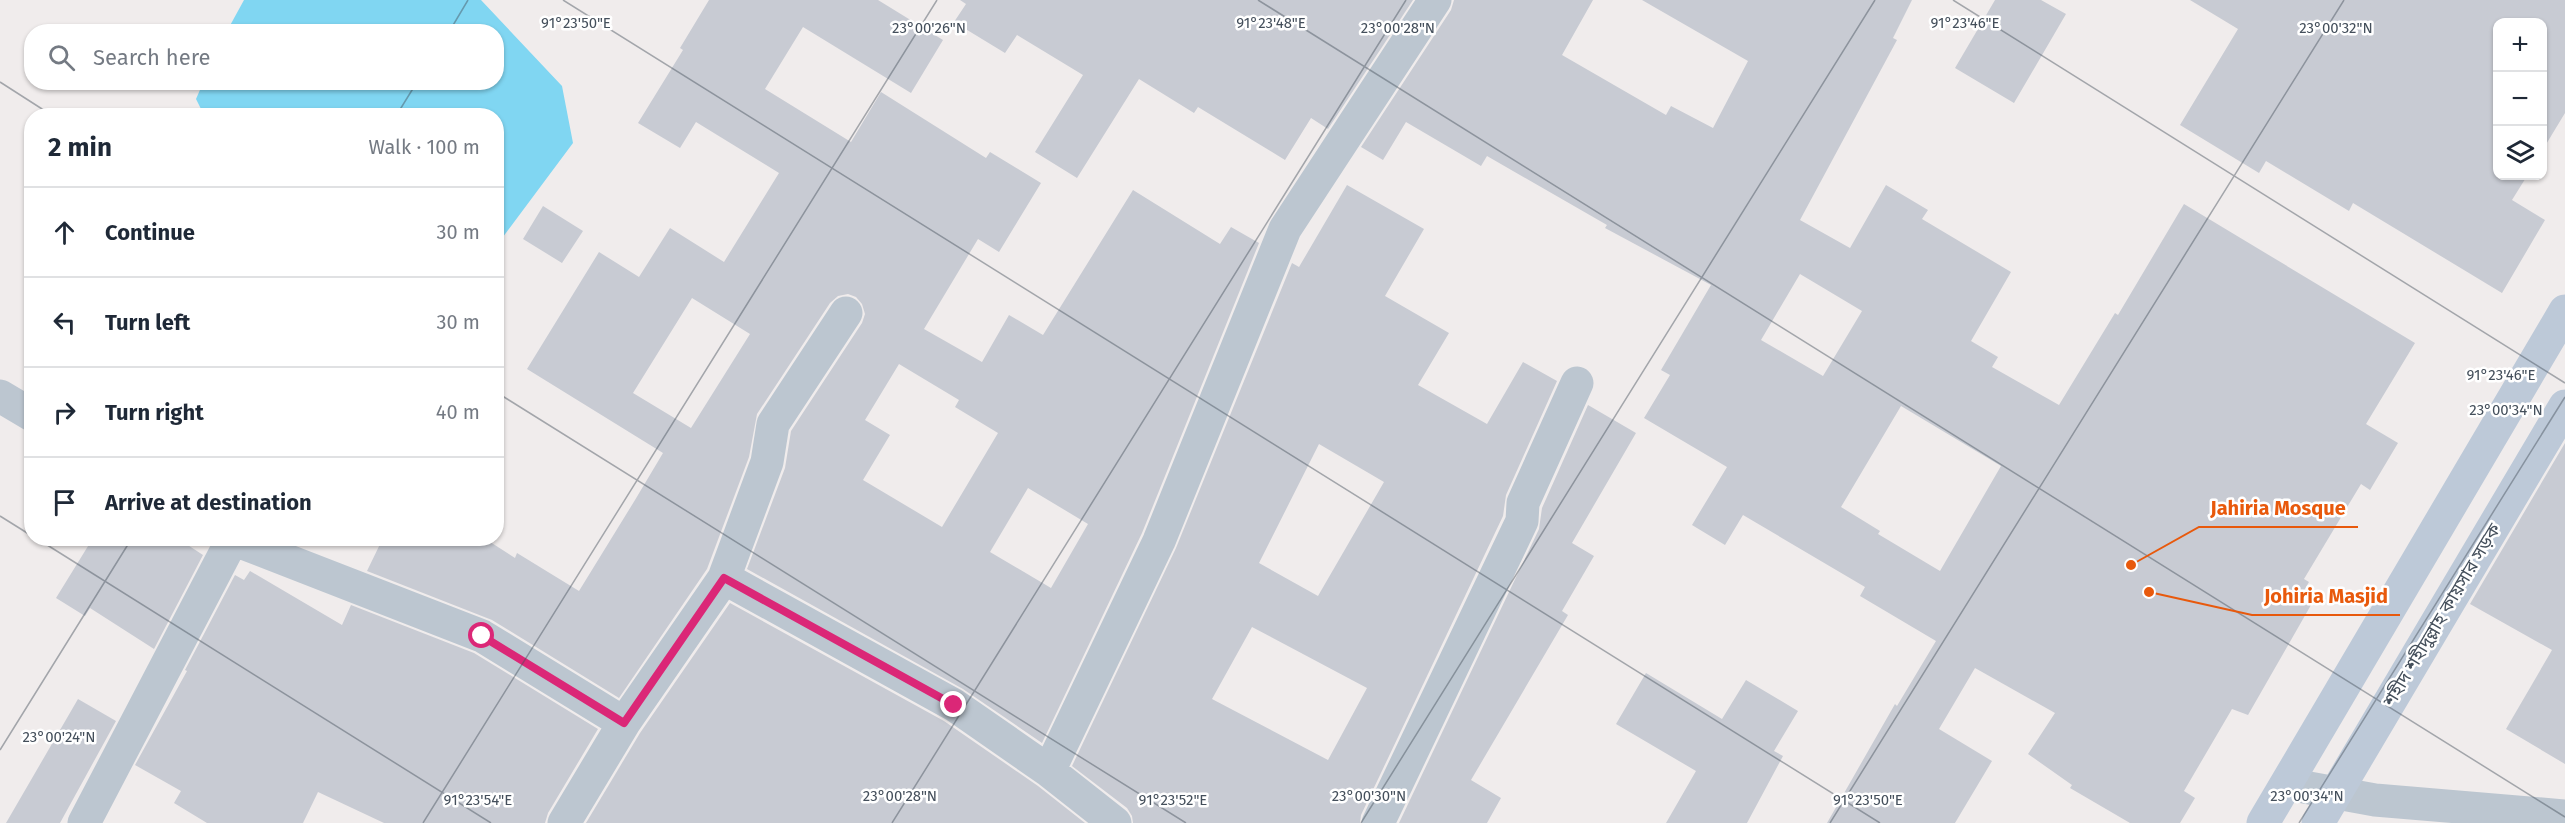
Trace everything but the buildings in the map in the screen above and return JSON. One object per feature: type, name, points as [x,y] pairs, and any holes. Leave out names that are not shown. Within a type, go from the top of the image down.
[{"type":"main road","points":[[2263,823],[2565,311]]},
{"type":"main road","name":"শহীদ শহীদুল্লাহ কায়সার সড়ক","points":[[2318,823],[2565,406]]},
{"type":"street","points":[[1049,771],[1159,541],[1285,229],[1435,0]]},
{"type":"street","points":[[564,823],[624,723],[724,578],[767,462],[772,424],[846,313]]},
{"type":"street","points":[[1378,823],[1522,521],[1523,503],[1577,383]]},
{"type":"street","points":[[0,396],[24,410]]},
{"type":"street","points":[[84,823],[227,546]]},
{"type":"street","points":[[249,546],[482,636],[624,723]]},
{"type":"street","points":[[724,578],[954,705],[1049,771],[1115,823]]},
{"type":"street","points":[[2287,784],[2338,791],[2375,800],[2565,816]]},
{"type":"water","points":[[244,0],[481,0],[504,24],[231,24]]},
{"type":"water","points":[[504,24],[562,86],[573,143],[504,236],[504,108],[200,108],[196,99],[200,90],[504,90]]},
{"type":"place","name":"Jahiria Mosque","points":[[2131,565]]},
{"type":"place","name":"Johiria Masjid","points":[[2149,592]]},
{"type":"route","points":[[482,636],[624,723],[724,578],[954,705]]}]
